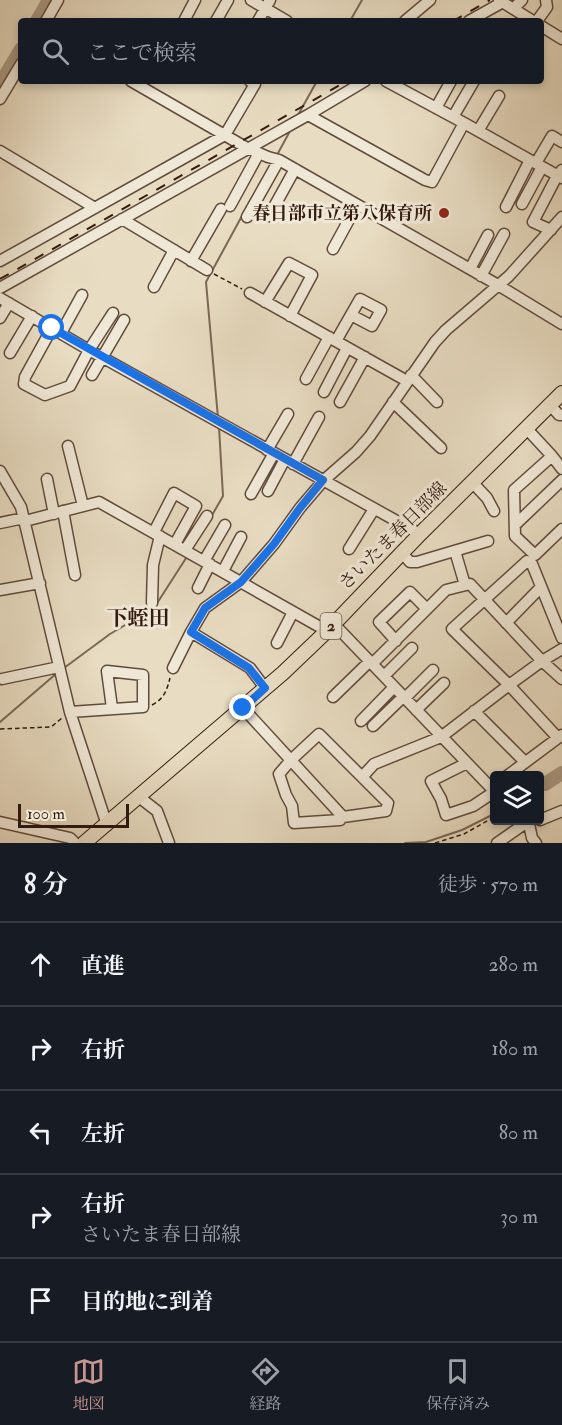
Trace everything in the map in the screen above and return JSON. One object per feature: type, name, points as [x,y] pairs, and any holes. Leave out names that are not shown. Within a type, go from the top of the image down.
[{"type":"main road","name":"さいたま春日部線","points":[[84,843],[243,708],[330,627],[562,393]]},
{"type":"street","points":[[48,18],[58,0]]},
{"type":"street","points":[[186,18],[195,0]]},
{"type":"street","points":[[218,18],[228,0]]},
{"type":"street","points":[[251,0],[267,4],[283,18]]},
{"type":"street","points":[[409,18],[430,0]]},
{"type":"street","points":[[513,9],[522,0]]},
{"type":"street","points":[[538,18],[547,7],[546,0]]},
{"type":"street","points":[[475,18],[501,1],[530,18]]},
{"type":"street","points":[[260,18],[267,4]]},
{"type":"street","points":[[544,28],[562,39]]},
{"type":"street","points":[[0,99],[18,69]]},
{"type":"street","points":[[136,84],[247,148],[279,160],[562,324]]},
{"type":"street","points":[[0,261],[225,135],[255,84]]},
{"type":"street","points":[[0,288],[360,84]]},
{"type":"street","points":[[392,84],[560,175],[533,222],[551,230]]},
{"type":"street","points":[[436,108],[449,84]]},
{"type":"street","points":[[453,117],[472,84]]},
{"type":"street","points":[[478,131],[499,96]]},
{"type":"street","points":[[308,114],[432,182],[464,123]]},
{"type":"street","points":[[506,207],[552,136],[562,142]]},
{"type":"street","points":[[0,151],[95,208]]},
{"type":"street","points":[[191,261],[259,153]]},
{"type":"street","points":[[247,217],[279,160]]},
{"type":"street","points":[[522,204],[536,164]]},
{"type":"street","points":[[269,216],[295,170]]},
{"type":"street","points":[[333,249],[357,205]]},
{"type":"street","points":[[173,668],[205,608],[241,582],[274,544],[323,480],[357,452],[435,342],[509,276],[562,218]]},
{"type":"street","points":[[122,219],[207,270]]},
{"type":"street","points":[[481,276],[504,234]]},
{"type":"street","points":[[470,269],[488,236]]},
{"type":"street","points":[[154,287],[174,250]]},
{"type":"street","points":[[266,302],[289,263],[312,275],[290,316]]},
{"type":"street","points":[[250,293],[347,348],[409,378],[437,402]]},
{"type":"street","points":[[82,295],[25,377],[24,384],[45,395],[70,386],[89,350],[113,313]]},
{"type":"street","points":[[0,318],[4,300],[103,358],[420,534]]},
{"type":"street","points":[[306,379],[351,315]]},
{"type":"street","points":[[10,354],[32,316]]},
{"type":"street","points":[[92,375],[124,320]]},
{"type":"street","points":[[324,392],[347,348]]},
{"type":"street","points":[[340,402],[365,357]]},
{"type":"street","points":[[393,402],[441,448]]},
{"type":"street","points":[[550,405],[559,415],[562,415]]},
{"type":"street","points":[[251,494],[288,414]]},
{"type":"street","points":[[268,491],[319,417]]},
{"type":"street","points":[[526,428],[562,469]]},
{"type":"street","points":[[68,446],[83,506]]},
{"type":"street","points":[[552,456],[514,490],[515,536],[535,555],[562,529]]},
{"type":"street","points":[[0,471],[21,507],[70,712],[107,825]]},
{"type":"street","points":[[47,479],[59,512],[75,574]]},
{"type":"street","points":[[514,525],[562,480]]},
{"type":"street","points":[[472,483],[487,498],[494,511]]},
{"type":"street","points":[[152,603],[157,534],[174,493],[196,506],[180,547]]},
{"type":"street","points":[[0,523],[24,520],[99,502],[293,612],[330,627],[371,663],[490,785]]},
{"type":"street","points":[[350,549],[374,509]]},
{"type":"street","points":[[180,547],[207,516]]},
{"type":"street","points":[[198,588],[225,525]]},
{"type":"street","points":[[223,572],[241,537]]},
{"type":"street","points":[[402,553],[411,562],[417,562],[488,541]]},
{"type":"street","points":[[455,551],[465,585]]},
{"type":"street","points":[[513,771],[560,736],[452,628],[527,561],[532,564],[562,638]]},
{"type":"street","points":[[0,590],[40,583]]},
{"type":"street","points":[[333,697],[396,641],[446,591],[470,584],[542,661],[562,679]]},
{"type":"street","points":[[506,623],[541,587]]},
{"type":"street","points":[[396,641],[379,622],[410,592],[427,609]]},
{"type":"street","points":[[277,643],[293,612]]},
{"type":"street","points":[[191,632],[249,668],[265,688]]},
{"type":"street","points":[[384,676],[412,648]]},
{"type":"street","points":[[362,777],[374,764],[441,737],[542,661],[562,649]]},
{"type":"street","points":[[2,679],[59,667]]},
{"type":"street","points":[[374,726],[433,670]]},
{"type":"street","points":[[70,712],[142,707],[143,675],[107,671],[112,708]]},
{"type":"street","points":[[416,710],[444,682]]},
{"type":"street","points":[[361,722],[394,687]]},
{"type":"street","points":[[243,708],[291,760],[341,816],[386,811],[388,803],[319,734],[291,760],[279,774],[292,806],[294,823],[340,820],[341,816]]},
{"type":"street","points":[[474,711],[525,762]]},
{"type":"street","points":[[467,763],[431,781],[441,799],[446,815],[473,806],[490,792]]},
{"type":"street","points":[[139,796],[157,811],[170,843]]},
{"type":"street","points":[[544,817],[562,811]]},
{"type":"street","points":[[0,822],[70,838],[75,843]]},
{"type":"street","points":[[497,843],[525,825]]},
{"type":"street","points":[[530,825],[532,841]]},
{"type":"path","points":[[207,270],[250,293]]},
{"type":"path","points":[[142,707],[153,705],[165,695],[173,668]]},
{"type":"path","points":[[0,729],[51,727],[70,712]]},
{"type":"path","points":[[435,843],[464,834],[490,820]]},
{"type":"waterway","points":[[39,18],[49,0]]},
{"type":"waterway","points":[[352,18],[362,0]]},
{"type":"waterway","points":[[0,84],[18,54]]},
{"type":"waterway","points":[[298,115],[315,84]]},
{"type":"waterway","points":[[277,155],[290,131]]},
{"type":"waterway","points":[[218,418],[206,282],[243,214]]},
{"type":"waterway","points":[[211,517],[223,496],[219,427]]},
{"type":"waterway","points":[[64,668],[110,634],[154,608],[188,555]]},
{"type":"waterway","points":[[0,722],[57,673]]},
{"type":"waterway","points":[[545,784],[562,773]]},
{"type":"waterway","points":[[405,843],[426,842],[462,830],[490,816]]},
{"type":"railway","points":[[458,18],[490,0]]},
{"type":"railway","points":[[0,279],[342,84]]},
{"type":"place","name":"春日部市立第八保育所","points":[[444,213]]},
{"type":"district","name":"下蛭田","points":[[138,618]]},
{"type":"route","points":[[52,328],[323,480],[274,544],[241,582],[205,608],[191,632],[249,668],[265,688],[243,708]]}]
